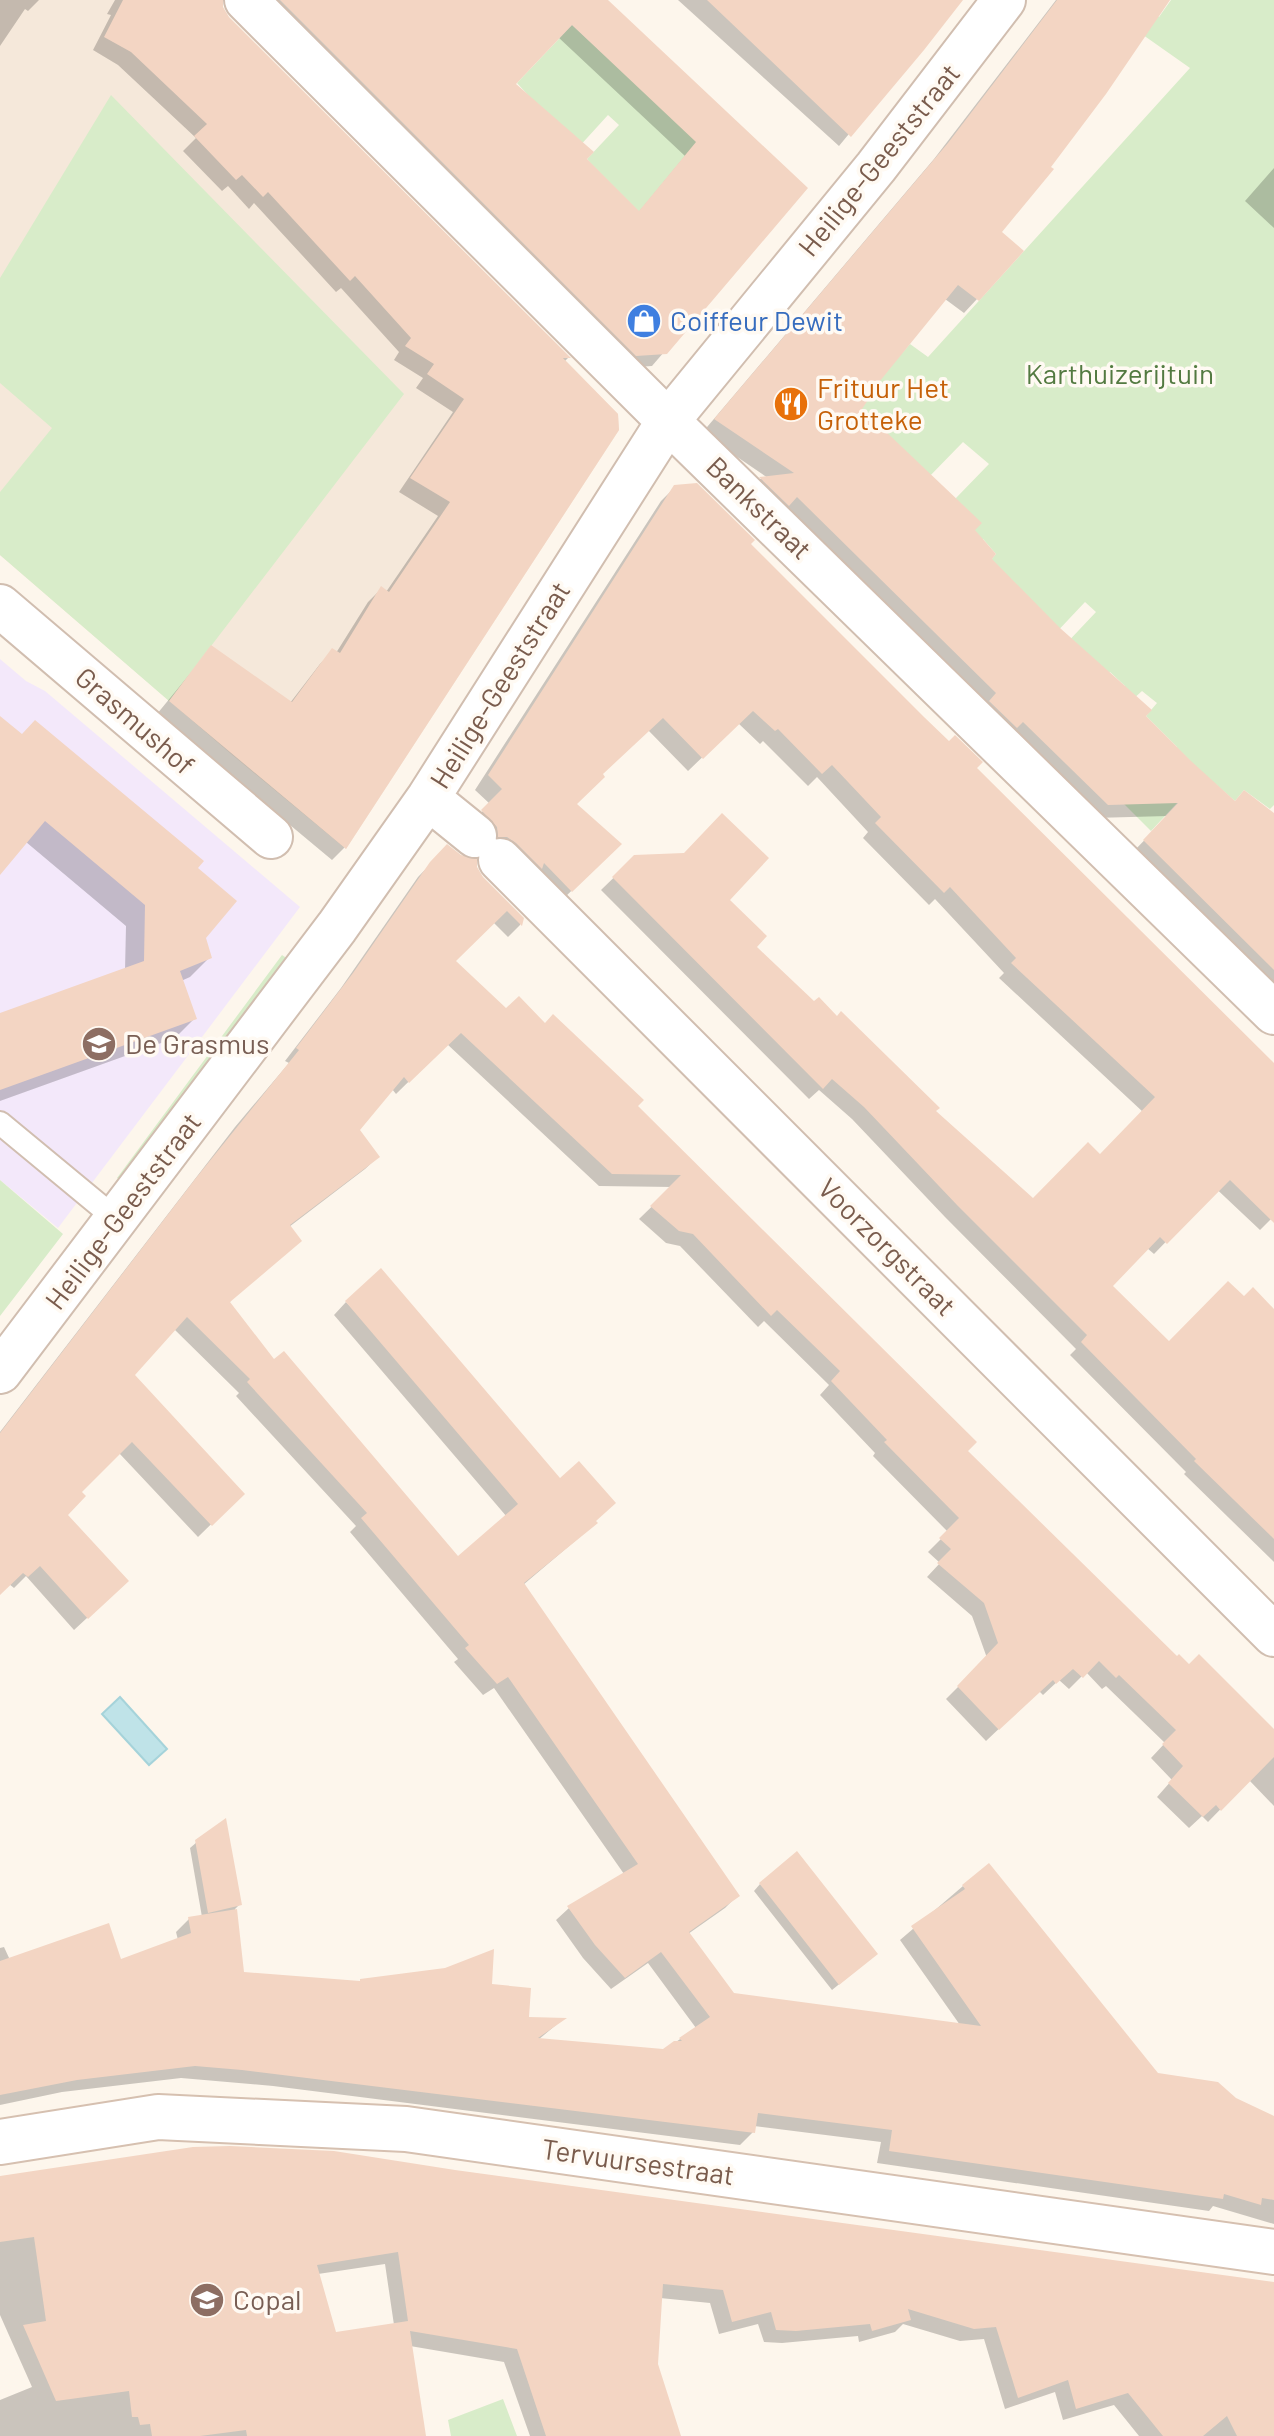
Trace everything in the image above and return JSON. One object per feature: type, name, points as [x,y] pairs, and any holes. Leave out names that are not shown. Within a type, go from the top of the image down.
[{"type":"street","name":"Bankstraat","points":[[246,0],[668,421],[1274,1013]]},
{"type":"street","name":"Heilige-Geeststraat","points":[[0,1372],[337,927],[428,798],[668,421],[876,167],[1004,0]]},
{"type":"street","name":"Grasmushof","points":[[0,606],[271,837]]},
{"type":"street","name":"Voorzorgstraat","points":[[428,798],[487,848],[1274,1635]]},
{"type":"street","name":"Tervuursestraat","points":[[0,2142],[158,2117],[406,2129],[1274,2252]]},
{"type":"lane","points":[[0,1123],[116,1219]]},
{"type":"shaded area","points":[[0,0],[211,0],[618,414],[619,430],[346,849],[0,555]]},
{"type":"shaded area","name":"De Grasmus","points":[[0,659],[26,681],[45,691],[300,907],[58,1228],[0,1180]]},
{"type":"green space","name":"Karthuizerijtuin","points":[[1171,0],[1274,0],[1274,805],[1270,809],[1244,790],[1235,801],[1204,774],[1151,831],[1124,804],[1177,747],[1146,716],[1157,703],[1142,691],[1110,720],[1125,686],[1110,672],[1099,683],[1062,648],[1096,612],[1085,602],[1052,637],[990,561],[996,554],[983,539],[965,557],[956,498],[989,464],[963,442],[926,480],[847,415],[910,344],[928,357],[1190,68],[1136,30],[1150,12],[1159,17]]},
{"type":"green space","points":[[572,25],[698,141],[635,217],[587,159],[619,125],[608,115],[577,149],[517,83]]},
{"type":"green space","points":[[111,95],[404,394],[169,701],[0,555],[0,492],[52,428],[0,383],[0,278]]},
{"type":"green space","points":[[282,955],[288,959],[122,1181],[117,1178]]},
{"type":"green space","points":[[0,1180],[63,1234],[0,1316]]},
{"type":"green space","points":[[503,2399],[517,2436],[451,2436],[448,2420]]},
{"type":"water","points":[[120,1697],[167,1749],[149,1765],[102,1714]]},
{"type":"building","points":[[123,0],[223,0],[229,17],[571,358],[563,358],[618,414],[619,430],[346,849],[169,701],[211,645],[292,702],[332,648],[340,653],[381,586],[389,592],[450,502],[410,478],[464,399],[427,374],[434,364],[405,346],[411,338],[355,276],[350,281],[268,192],[263,197],[242,175],[236,180],[194,136],[207,124],[131,52],[104,37]]},
{"type":"building","points":[[280,0],[608,0],[808,188],[667,354],[636,356]],"holes":[[[572,25],[696,142],[639,211],[587,159],[594,152],[516,84]]]},
{"type":"building","points":[[707,0],[963,0],[851,137]]},
{"type":"building","points":[[1057,0],[1170,0],[1106,94],[1051,167],[1054,169],[1002,232],[1024,251],[979,301],[958,285],[871,392],[862,409],[982,523],[975,530],[996,554],[992,559],[1060,628],[1152,710],[1146,716],[1191,761],[1235,801],[1244,790],[1274,813],[1274,970],[1143,840],[1178,803],[1108,805],[1023,722],[1017,728],[989,701],[996,693],[797,497],[789,506],[759,477],[794,473],[714,419],[948,143]]},
{"type":"building","points":[[697,483],[755,540],[751,544],[924,717],[949,741],[955,735],[983,762],[977,768],[1274,1063],[1274,1223],[1230,1180],[1167,1244],[1160,1237],[1113,1286],[1169,1341],[1228,1281],[1244,1296],[1253,1287],[1274,1309],[1274,1539],[1194,1461],[1196,1459],[1081,1342],[1087,1335],[864,1107],[832,1079],[823,1089],[612,877],[634,855],[684,853],[722,813],[769,858],[730,900],[767,936],[757,947],[814,1001],[819,997],[837,1016],[841,1011],[940,1108],[936,1111],[1033,1198],[1088,1142],[1100,1154],[1155,1097],[1011,963],[1016,958],[950,887],[944,893],[875,823],[881,817],[832,765],[822,774],[778,729],[775,731],[753,711],[703,759],[663,718],[603,774],[605,777],[577,804],[622,844],[572,892],[544,863],[542,869],[516,843],[507,837],[498,837],[497,827],[481,810],[502,789],[488,775],[674,485]]},
{"type":"building","points":[[0,716],[22,734],[35,720],[204,861],[198,868],[237,901],[206,938],[212,958],[180,971],[197,1019],[0,1090],[0,1013],[144,961],[145,905],[45,821],[0,875]]},
{"type":"building","points":[[447,844],[461,855],[477,859],[477,867],[483,877],[524,918],[522,926],[507,911],[456,961],[506,1008],[519,996],[545,1023],[553,1014],[644,1100],[638,1106],[977,1442],[968,1451],[1177,1656],[1179,1654],[1189,1664],[1199,1654],[1274,1729],[1274,1757],[1221,1811],[1216,1805],[1203,1817],[1168,1783],[1183,1766],[1162,1744],[1176,1730],[1119,1675],[1116,1678],[1099,1661],[1083,1678],[1073,1669],[1056,1684],[1053,1680],[999,1730],[957,1686],[998,1643],[984,1603],[937,1563],[951,1549],[939,1538],[959,1518],[884,1442],[887,1440],[831,1381],[840,1371],[777,1310],[771,1316],[693,1234],[679,1231],[650,1206],[681,1175],[612,1174],[461,1033],[409,1083],[404,1077],[360,1130],[380,1157],[290,1225],[302,1241],[230,1302],[274,1359],[284,1351],[458,1556],[518,1504],[345,1301],[381,1268],[560,1478],[579,1461],[616,1503],[596,1521],[598,1523],[524,1583],[740,1896],[689,1932],[734,1993],[981,2026],[911,1926],[965,1889],[962,1885],[989,1863],[1158,2073],[1218,2082],[1236,2098],[1274,2116],[1274,2200],[1262,2198],[1261,2205],[1224,2194],[1223,2199],[889,2151],[892,2130],[758,2113],[755,2133],[195,2066],[77,2080],[0,2095],[0,1961],[109,1923],[121,1959],[191,1933],[188,1917],[237,1909],[244,1972],[360,1981],[445,1968],[494,1949],[492,1984],[531,1988],[529,2017],[567,2018],[538,2038],[663,2049],[674,2041],[682,2041],[679,2038],[710,2017],[661,1952],[625,1978],[595,1945],[567,1906],[638,1864],[508,1677],[497,1684],[465,1648],[469,1645],[361,1518],[367,1513],[247,1382],[250,1379],[187,1317],[135,1375],[245,1494],[212,1526],[132,1442],[82,1492],[86,1496],[68,1515],[129,1581],[88,1619],[40,1566],[28,1577],[23,1573],[0,1595],[0,1433],[196,1178],[299,1050],[296,1048],[353,973],[430,862]]},
{"type":"building","points":[[226,1818],[242,1905],[208,1913],[195,1840]]},
{"type":"building","points":[[797,1851],[878,1954],[839,1985],[759,1883]]},
{"type":"building","points":[[193,2147],[334,2151],[1274,2282],[1274,2436],[1237,2436],[1227,2416],[1203,2436],[1163,2436],[1128,2393],[1076,2409],[1068,2380],[1018,2398],[996,2327],[974,2329],[908,2309],[911,2320],[872,2331],[870,2324],[776,2330],[771,2312],[732,2322],[723,2290],[663,2284],[658,2364],[681,2436],[546,2436],[517,2349],[410,2331],[426,2436],[247,2436],[246,2430],[200,2436],[152,2436],[150,2424],[140,2425],[138,2417],[132,2417],[129,2391],[56,2401],[23,2325],[46,2321],[34,2237],[0,2242],[0,2176]],"holes":[[[398,2252],[408,2321],[336,2332],[317,2265]]]},
{"type":"place","name":"Coiffeur Dewit","points":[[644,321]]},
{"type":"place","name":"Frituur Het Grotteke","points":[[791,404]]},
{"type":"place","name":"De Grasmus","points":[[99,1044]]},
{"type":"place","name":"Copal","points":[[207,2300]]}]
